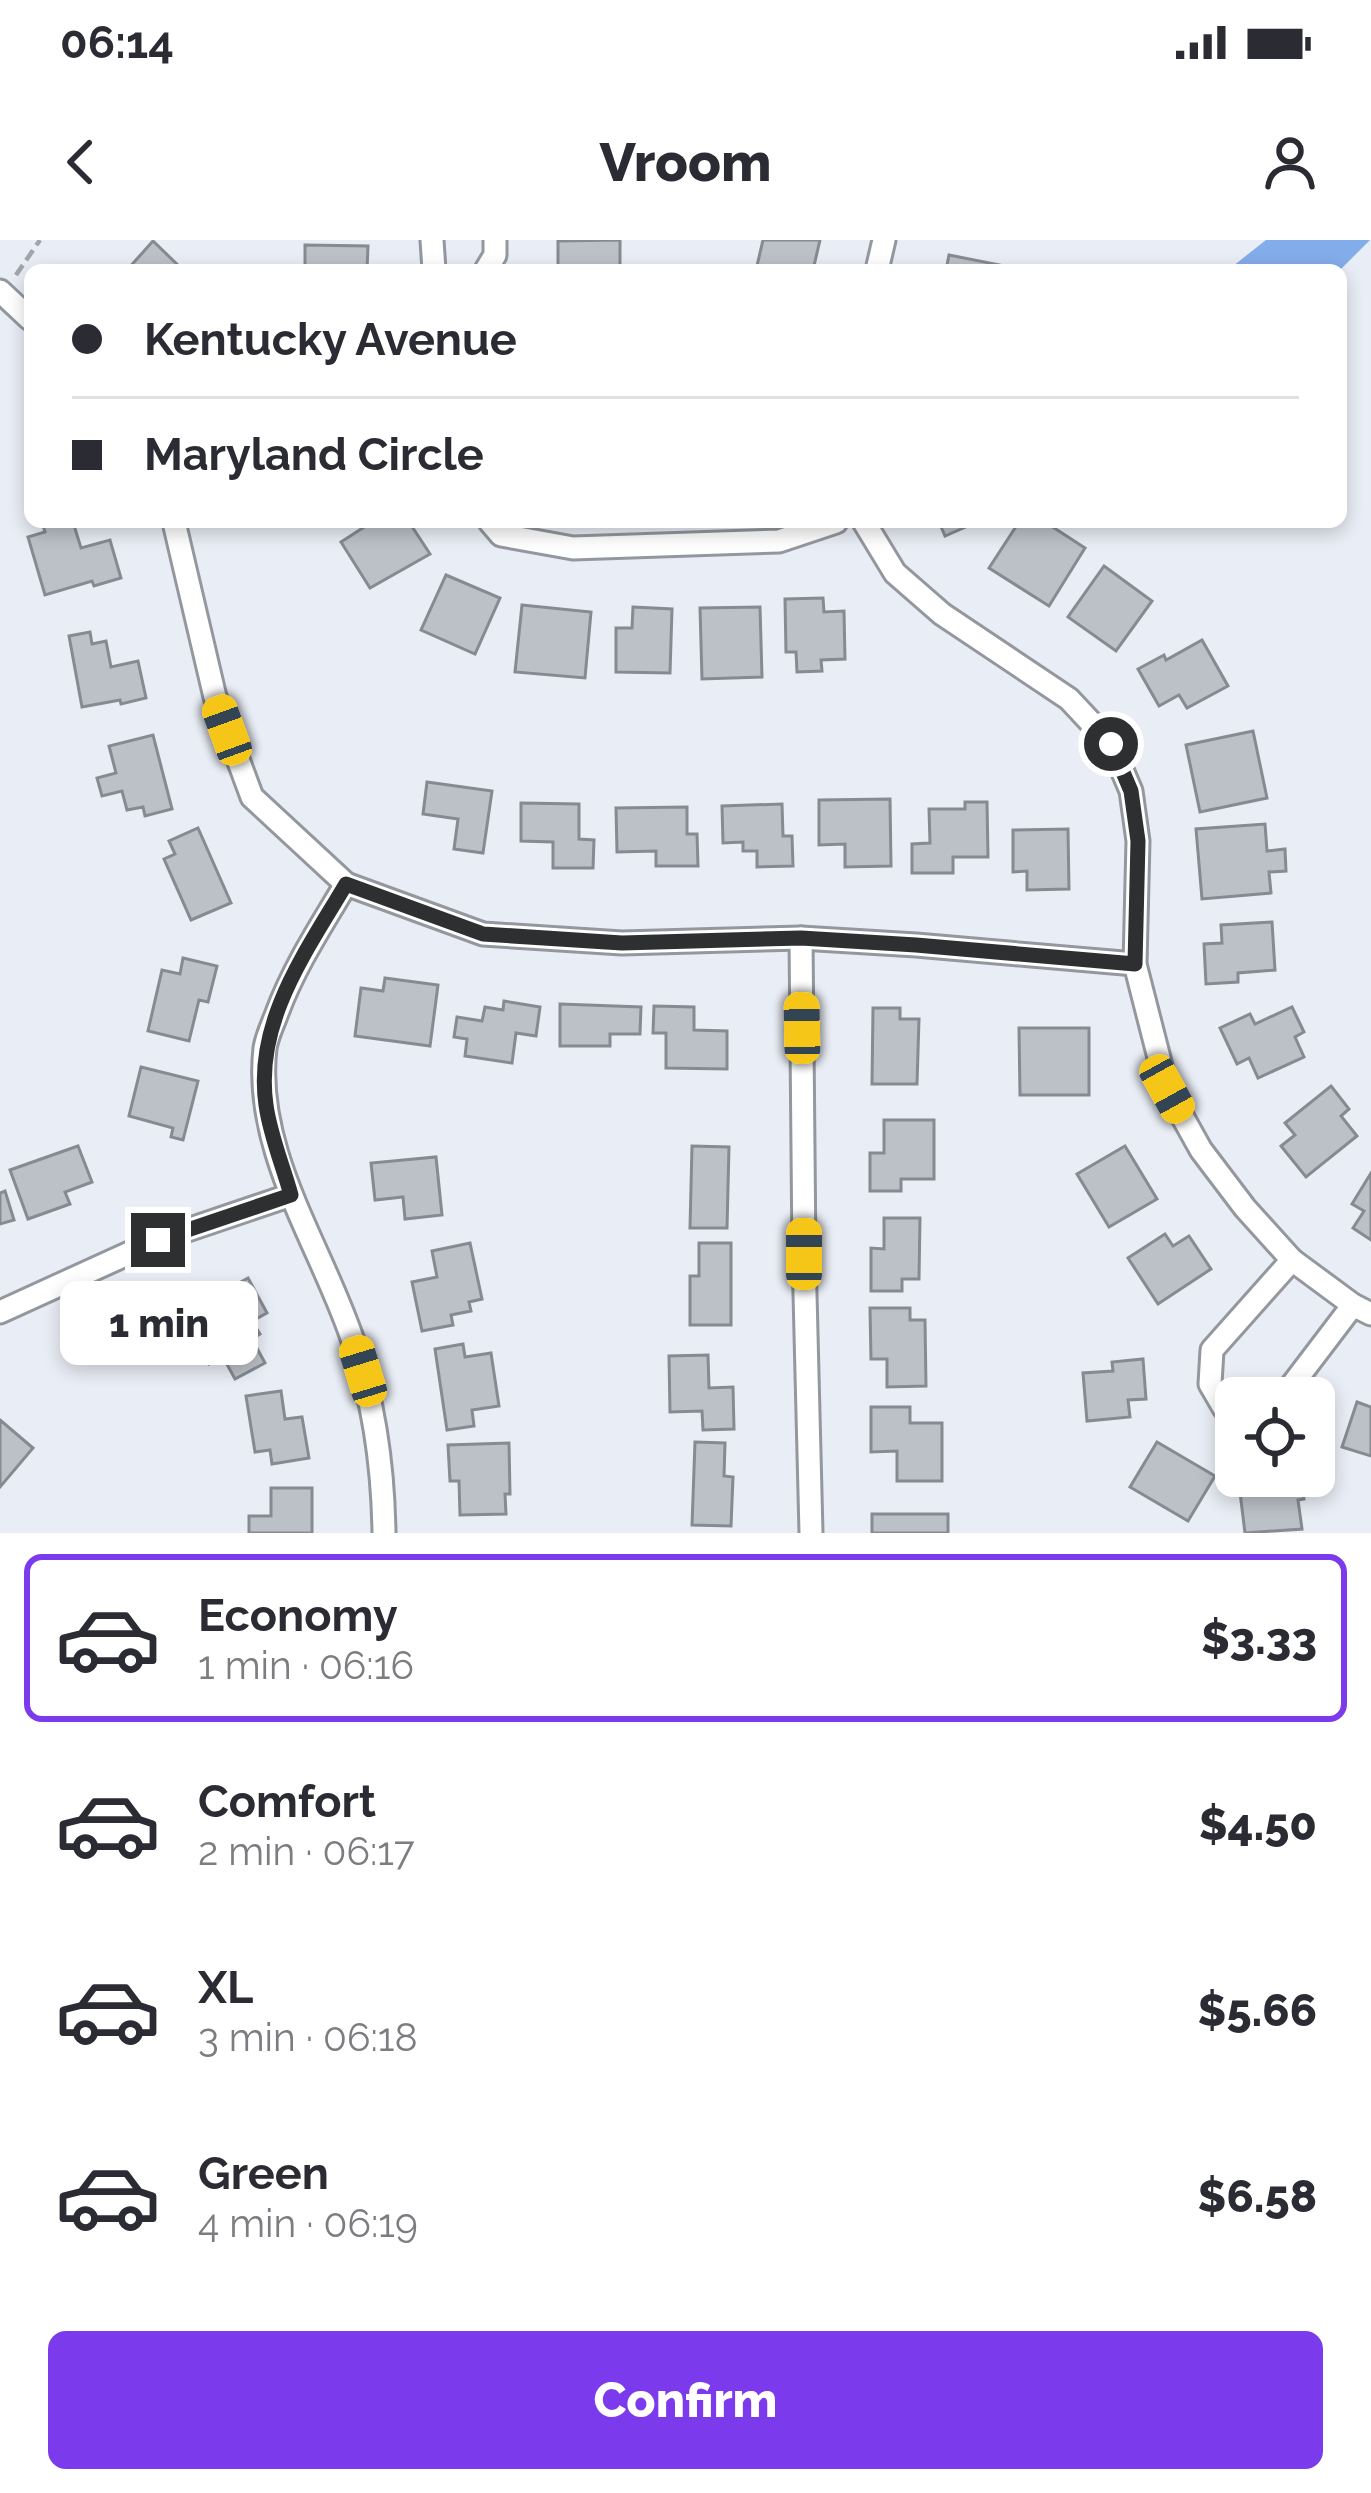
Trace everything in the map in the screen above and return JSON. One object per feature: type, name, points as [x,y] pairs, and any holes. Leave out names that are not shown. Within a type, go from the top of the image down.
[{"type":"street","points":[[2,292],[24,313]]},
{"type":"street","points":[[176,528],[215,697],[252,797],[346,884],[483,934],[622,943],[801,938],[1135,964]]},
{"type":"street","points":[[495,528],[501,535],[573,548],[779,541],[818,528]]},
{"type":"street","points":[[868,528],[895,573],[942,614],[1069,699],[1111,744],[1131,791],[1138,841],[1135,964],[1167,1089],[1201,1150],[1245,1208],[1292,1260],[1362,1309],[1300,1377]]},
{"type":"street","points":[[346,884],[288,982],[266,1045],[266,1106],[291,1195],[353,1339],[373,1403],[383,1473],[384,1533]]},
{"type":"street","points":[[801,938],[811,1533]]},
{"type":"street","points":[[0,1312],[158,1240],[291,1195]]},
{"type":"street","points":[[1215,1393],[1210,1384],[1212,1350],[1292,1260]]},
{"type":"path","points":[[2,292],[40,240]]},
{"type":"water","points":[[1266,240],[1370,240],[1346,264],[1236,264]]},
{"type":"building","points":[[620,240],[620,264],[558,264],[558,241]]},
{"type":"building","points":[[763,240],[820,240],[814,264],[757,264]]},
{"type":"building","points":[[153,241],[177,264],[132,264]]},
{"type":"building","points":[[305,245],[368,246],[367,264],[305,264]]},
{"type":"building","points":[[949,255],[995,264],[947,264]]},
{"type":"building","points":[[44,528],[75,528],[81,548],[110,540],[121,578],[45,595],[28,537],[45,532]]},
{"type":"building","points":[[363,528],[413,528],[430,554],[370,588],[341,542]]},
{"type":"building","points":[[1015,528],[1054,528],[1085,548],[1049,606],[989,568]]},
{"type":"building","points":[[1104,566],[1152,601],[1116,651],[1068,617]]},
{"type":"building","points":[[446,575],[500,598],[475,654],[421,630]]},
{"type":"building","points":[[823,598],[824,612],[844,611],[845,659],[821,660],[822,671],[797,672],[796,652],[786,652],[785,599]]},
{"type":"building","points":[[522,605],[591,612],[585,678],[515,672]]},
{"type":"building","points":[[633,607],[672,609],[670,673],[616,672],[616,628],[632,628]]},
{"type":"building","points":[[760,607],[762,677],[702,679],[700,608]]},
{"type":"building","points":[[90,632],[92,644],[106,641],[111,667],[138,661],[146,698],[82,707],[69,636]]},
{"type":"building","points":[[1202,640],[1228,686],[1187,708],[1179,695],[1159,706],[1138,669]]},
{"type":"building","points":[[1253,731],[1267,798],[1200,812],[1186,745]]},
{"type":"building","points":[[153,735],[172,809],[145,816],[143,807],[127,810],[122,791],[102,796],[97,778],[116,773],[109,746]]},
{"type":"building","points":[[427,782],[492,791],[483,853],[454,849],[458,819],[423,814]]},
{"type":"building","points":[[890,799],[891,866],[845,867],[845,844],[819,845],[819,800]]},
{"type":"building","points":[[965,802],[987,802],[988,857],[953,857],[953,873],[912,873],[912,844],[930,843],[929,809],[965,809]]},
{"type":"building","points":[[521,803],[579,804],[579,839],[594,840],[593,868],[553,868],[553,842],[521,841]]},
{"type":"building","points":[[782,804],[783,836],[792,836],[793,866],[757,867],[757,851],[743,851],[743,842],[723,843],[722,806]]},
{"type":"building","points":[[687,807],[687,834],[697,834],[698,866],[656,866],[656,851],[617,852],[616,808]]},
{"type":"building","points":[[1265,824],[1267,851],[1285,849],[1286,871],[1269,872],[1271,893],[1202,899],[1196,829]]},
{"type":"building","points":[[198,828],[231,903],[191,920],[164,859],[175,854],[169,841]]},
{"type":"building","points":[[1068,829],[1069,889],[1027,890],[1027,871],[1013,872],[1013,830]]},
{"type":"building","points":[[1272,922],[1275,970],[1238,973],[1238,982],[1206,984],[1204,944],[1222,943],[1221,925]]},
{"type":"building","points":[[183,958],[217,966],[208,1002],[199,1000],[189,1041],[148,1031],[162,970],[180,974]]},
{"type":"building","points":[[385,978],[438,985],[430,1046],[355,1036],[361,988],[383,991]]},
{"type":"building","points":[[504,1001],[540,1007],[536,1036],[516,1033],[512,1063],[465,1056],[467,1039],[454,1037],[457,1017],[482,1021],[485,1007],[503,1010]]},
{"type":"building","points":[[560,1004],[641,1007],[640,1034],[610,1034],[610,1046],[560,1046]]},
{"type":"building","points":[[654,1006],[694,1007],[694,1030],[727,1031],[727,1069],[666,1068],[666,1033],[653,1033]]},
{"type":"building","points":[[1292,1007],[1304,1032],[1295,1037],[1304,1057],[1258,1078],[1249,1058],[1237,1064],[1220,1028],[1250,1014],[1255,1024]]},
{"type":"building","points":[[873,1008],[900,1008],[900,1019],[919,1019],[917,1084],[872,1084]]},
{"type":"building","points":[[1019,1028],[1089,1028],[1089,1095],[1020,1095]]},
{"type":"building","points":[[141,1067],[198,1081],[183,1140],[171,1137],[173,1128],[129,1116]]},
{"type":"building","points":[[1331,1086],[1349,1109],[1341,1116],[1357,1136],[1306,1177],[1281,1146],[1295,1135],[1285,1123]]},
{"type":"building","points":[[884,1120],[934,1120],[934,1179],[901,1179],[901,1191],[870,1191],[870,1153],[884,1153]]},
{"type":"building","points":[[78,1146],[92,1182],[65,1192],[70,1204],[28,1219],[10,1170]]},
{"type":"building","points":[[692,1146],[729,1147],[727,1228],[690,1228]]},
{"type":"building","points":[[1125,1146],[1157,1199],[1109,1227],[1077,1174]]},
{"type":"building","points":[[436,1157],[442,1215],[405,1219],[403,1197],[375,1200],[371,1163]]},
{"type":"building","points":[[1371,1173],[1371,1240],[1353,1228],[1364,1211],[1352,1204]]},
{"type":"building","points":[[5,1191],[14,1220],[0,1224],[0,1193]]},
{"type":"building","points":[[884,1218],[920,1218],[919,1279],[902,1279],[902,1291],[871,1291],[871,1248],[884,1249]]},
{"type":"building","points":[[1165,1234],[1173,1246],[1189,1236],[1211,1269],[1158,1304],[1128,1258]]},
{"type":"building","points":[[470,1243],[482,1299],[469,1302],[471,1311],[451,1315],[453,1325],[422,1331],[412,1282],[437,1277],[432,1251]]},
{"type":"building","points":[[699,1243],[731,1243],[731,1325],[690,1325],[690,1276],[699,1276]]},
{"type":"building","points":[[248,1278],[267,1313],[252,1321],[260,1334],[252,1339],[265,1363],[235,1379],[223,1357],[209,1364],[194,1336],[227,1318],[215,1296]]},
{"type":"building","points":[[870,1308],[910,1308],[910,1320],[925,1320],[926,1386],[887,1387],[887,1359],[871,1359]]},
{"type":"building","points":[[463,1344],[465,1357],[491,1353],[499,1406],[472,1410],[474,1426],[447,1430],[435,1349]]},
{"type":"building","points":[[708,1355],[709,1388],[733,1387],[734,1429],[703,1430],[702,1411],[670,1412],[669,1356]]},
{"type":"building","points":[[1143,1359],[1146,1399],[1128,1400],[1130,1417],[1087,1421],[1083,1373],[1113,1371],[1112,1362]]},
{"type":"building","points":[[281,1391],[285,1419],[302,1417],[309,1458],[272,1464],[270,1450],[255,1452],[246,1396]]},
{"type":"building","points":[[1357,1402],[1371,1407],[1371,1456],[1342,1447]]},
{"type":"building","points":[[871,1407],[910,1407],[910,1423],[942,1423],[942,1481],[897,1481],[897,1451],[871,1452]]},
{"type":"building","points":[[0,1420],[33,1448],[0,1487]]},
{"type":"building","points":[[695,1442],[725,1443],[724,1476],[733,1477],[731,1526],[692,1525]]},
{"type":"building","points":[[1157,1442],[1215,1476],[1188,1521],[1130,1487]]},
{"type":"building","points":[[509,1443],[506,1514],[460,1515],[459,1481],[450,1481],[448,1445]]},
{"type":"building","points":[[271,1488],[312,1488],[312,1533],[249,1533],[249,1516],[271,1516]]},
{"type":"building","points":[[1241,1497],[1304,1497],[1298,1500],[1302,1529],[1245,1533]]},
{"type":"building","points":[[872,1514],[948,1514],[948,1533],[872,1533]]},
{"type":"route","points":[[158,1240],[291,1195],[266,1106],[266,1045],[288,982],[346,884],[483,934],[622,943],[801,938],[1135,964],[1138,841],[1131,791],[1111,744]]}]
